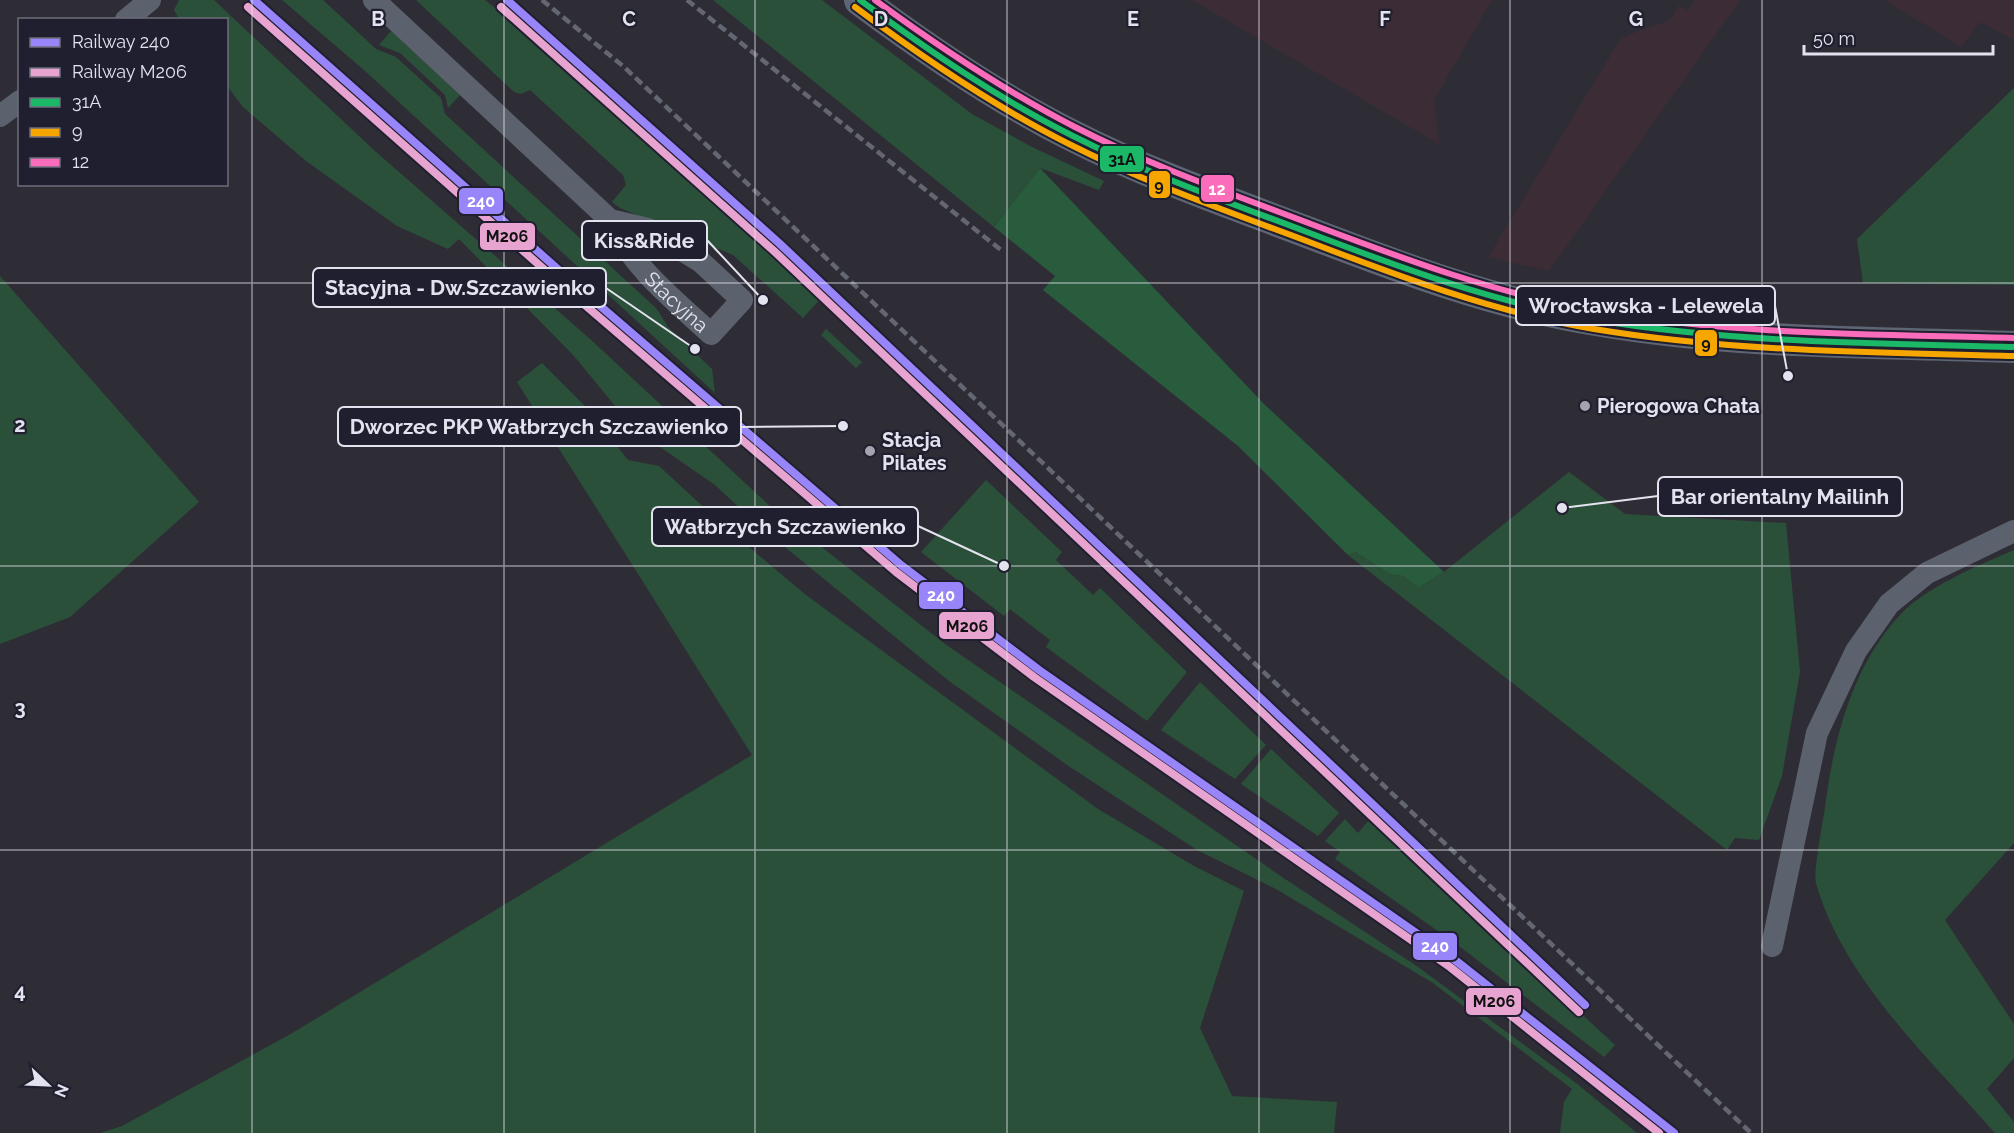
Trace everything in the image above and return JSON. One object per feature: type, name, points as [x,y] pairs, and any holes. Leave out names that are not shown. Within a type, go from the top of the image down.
[{"type":"main road","points":[[860,0],[974,79],[1074,136],[1202,191],[1357,251],[1489,296],[1596,320],[1702,334],[1787,342],[2014,347]]},
{"type":"street","points":[[128,18],[150,0]]},
{"type":"street","name":"Stacyjna","points":[[375,0],[610,220],[624,246],[641,270],[711,334],[742,300],[701,262],[648,229],[610,220]]},
{"type":"street","points":[[0,116],[18,102]]},
{"type":"street","points":[[1772,946],[1817,733],[1856,651],[1889,604],[1927,573],[2014,531]]},
{"type":"shaded area","points":[[1192,0],[1492,0],[1434,100],[1439,144]]},
{"type":"shaded area","points":[[1695,0],[1740,0],[1549,271],[1488,257],[1621,38],[1670,20],[1679,5],[1688,11]]},
{"type":"shaded area","points":[[1885,0],[2014,0],[2014,40],[1980,22],[1961,47]]},
{"type":"green space","points":[[179,0],[214,0],[375,151],[589,338],[772,508],[945,644],[1282,877],[1418,967],[1576,1083],[1637,1133],[1560,1133],[1564,1102],[1572,1089],[1433,983],[1276,889],[1197,850],[1070,767],[949,681],[758,525],[715,485],[634,429],[574,356],[459,239],[448,249],[397,226],[306,161],[243,107],[228,87],[228,18],[178,18],[174,10]]},
{"type":"green space","points":[[282,0],[323,0],[376,49],[396,57],[441,98],[445,114],[657,309],[668,327],[712,369],[715,393],[364,70]]},
{"type":"green space","points":[[416,0],[485,0],[552,53],[824,295],[803,318],[733,255],[620,208],[612,202],[626,185],[623,175],[530,90],[521,94],[514,92]]},
{"type":"green space","points":[[713,0],[822,0],[972,114],[1032,147],[1104,181],[1099,190],[1040,168],[994,227]]},
{"type":"green space","points":[[391,31],[460,95],[448,108],[445,95],[400,53],[379,45]]},
{"type":"green space","points":[[2014,88],[2014,285],[1863,283],[1857,239]]},
{"type":"green space","points":[[1040,168],[1264,404],[1444,572],[1418,588],[1403,576],[1389,574],[1356,552],[1348,555],[1238,446],[1043,290],[1055,276],[994,227]]},
{"type":"green space","points":[[0,276],[199,502],[70,617],[0,644]]},
{"type":"green space","points":[[826,329],[862,362],[856,368],[821,335]]},
{"type":"green space","points":[[542,363],[587,408],[628,460],[659,466],[724,526],[806,595],[1098,809],[1194,866],[1244,891],[1200,1028],[1232,1096],[1337,1102],[1334,1133],[100,1133],[122,1126],[289,1035],[752,755],[517,382]]},
{"type":"green space","points":[[1569,472],[1625,514],[1786,523],[1800,672],[1782,776],[1759,840],[1735,838],[1727,850],[1348,555],[1356,552],[1389,574],[1403,576],[1418,588],[1444,572]]},
{"type":"green space","points":[[986,480],[1062,552],[1056,560],[1093,595],[1100,588],[1187,672],[1147,721],[1046,647],[1050,640],[1010,609],[1004,616],[921,552]]},
{"type":"green space","points":[[2014,550],[2014,843],[1945,920],[2014,1024],[2014,1058],[1987,1089],[2014,1122],[2014,1133],[1995,1133],[1917,1047],[1868,985],[1846,952],[1829,918],[1815,877],[1829,781],[1840,730],[1869,657],[1883,635],[1900,615],[1923,595]]},
{"type":"green space","points":[[1200,682],[1266,745],[1235,779],[1161,730]]},
{"type":"green space","points":[[1271,749],[1339,813],[1318,836],[1241,784]]},
{"type":"green space","points":[[1371,818],[1615,1045],[1604,1057],[1455,943],[1335,859],[1340,852],[1325,841],[1345,819],[1358,833]]},
{"type":"railway","points":[[542,0],[623,66],[1751,1133]]},
{"type":"railway","points":[[687,0],[1001,250]]},
{"type":"rail line","name":"240","points":[[254,0],[570,280],[901,565],[1039,670],[1455,960],[1674,1133]]},
{"type":"rail line","name":"240","points":[[507,0],[780,244],[1585,1005]]},
{"type":"rail line","name":"M206","points":[[248,7],[564,287],[896,572],[1034,677],[1450,967],[1659,1133]]},
{"type":"rail line","name":"M206","points":[[501,7],[774,251],[1579,1012]]},
{"type":"transit line","name":"31A","points":[[860,0],[937,55],[1017,106],[1101,150],[1188,187],[1342,245],[1485,294],[1559,313],[1648,328],[1804,341],[2014,347]]},
{"type":"transit line","name":"12","points":[[875,0],[998,83],[1049,113],[1104,141],[1251,202],[1381,250],[1487,285],[1596,311],[1700,325],[1804,332],[2014,338]]},
{"type":"transit line","name":"9","points":[[855,7],[906,45],[1013,114],[1097,158],[1244,218],[1446,292],[1556,322],[1646,337],[1803,350],[2014,356]]},
{"type":"place","name":"Kiss&Ride","points":[[763,300]]},
{"type":"place","name":"Stacyjna - Dw.Szczawienko","points":[[695,349]]},
{"type":"place","name":"Wrocławska - Lelewela","points":[[1788,376]]},
{"type":"place","name":"Pierogowa Chata","points":[[1585,406]]},
{"type":"place","name":"Dworzec PKP Wałbrzych Szczawienko","points":[[843,426]]},
{"type":"place","name":"Stacja Pilates","points":[[870,451]]},
{"type":"place","name":"Bar orientalny Mailinh","points":[[1562,508]]},
{"type":"place","name":"Wałbrzych Szczawienko","points":[[1004,566]]}]
